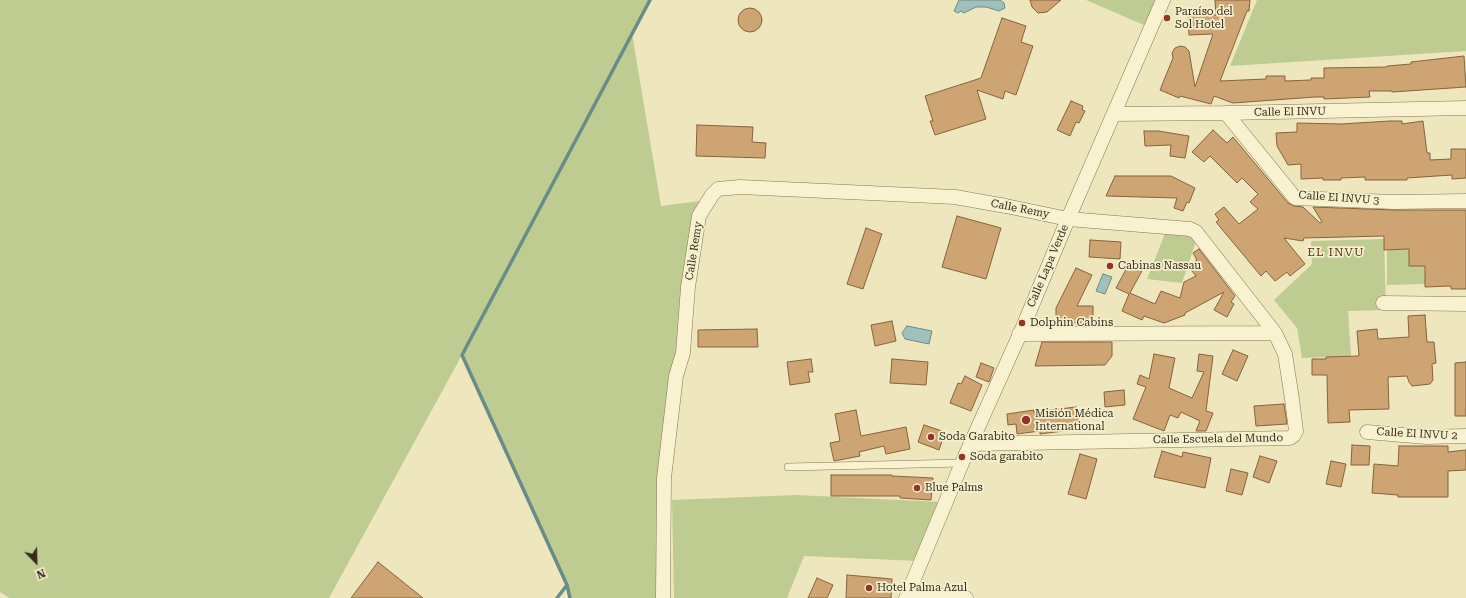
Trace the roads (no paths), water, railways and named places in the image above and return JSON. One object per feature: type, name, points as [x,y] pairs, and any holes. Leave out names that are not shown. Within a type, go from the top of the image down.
[{"type":"street","name":"Calle Lapa Verde","points":[[907,595],[970,444],[1163,0]]},
{"type":"street","name":"Calle El INVU","points":[[1114,114],[1466,108]]},
{"type":"street","name":"Calle El INVU 3","points":[[1226,113],[1295,198],[1394,202],[1466,201]]},
{"type":"street","name":"Calle Remy","points":[[663,598],[664,478],[676,376],[682,354],[688,287],[699,216],[712,195],[718,189],[740,187],[955,197],[1068,219]]},
{"type":"street","name":"Calle Escuela del Mundo","points":[[970,444],[1290,438],[1296,431],[1284,354],[1275,333],[1196,232],[1190,229],[1182,228],[1068,219]]},
{"type":"street","points":[[1383,303],[1466,304]]},
{"type":"street","points":[[1019,334],[1275,333]]},
{"type":"street","name":"Calle El INVU 2","points":[[1367,432],[1426,437],[1466,436]]},
{"type":"street","points":[[907,595],[966,598]]},
{"type":"lane","points":[[788,467],[962,463]]},
{"type":"water","points":[[959,0],[1000,0],[1004,3],[1005,8],[999,11],[986,7],[976,7],[964,13],[961,11],[958,13],[954,11]]},
{"type":"water","points":[[1103,274],[1112,277],[1105,294],[1096,291]]},
{"type":"water","points":[[907,326],[932,331],[929,344],[905,339],[902,333]]},
{"type":"waterway","points":[[570,598],[567,585],[462,355],[650,0]]},
{"type":"waterway","points":[[557,598],[567,585]]},
{"type":"place","name":"Paraíso del Sol Hotel","points":[[1167,18]]},
{"type":"place","name":"Cabinas Nassau","points":[[1110,266]]},
{"type":"place","name":"Dolphin Cabins","points":[[1022,323]]},
{"type":"place","name":"Misión Médica International","points":[[1026,420]]},
{"type":"place","name":"Soda Garabito","points":[[931,437]]},
{"type":"place","name":"Soda garabito","points":[[962,457]]},
{"type":"place","name":"Blue Palms","points":[[917,488]]},
{"type":"place","name":"Hotel Palma Azul","points":[[869,588]]},
{"type":"district","name":"EL INVU","points":[[1336,252]]}]
